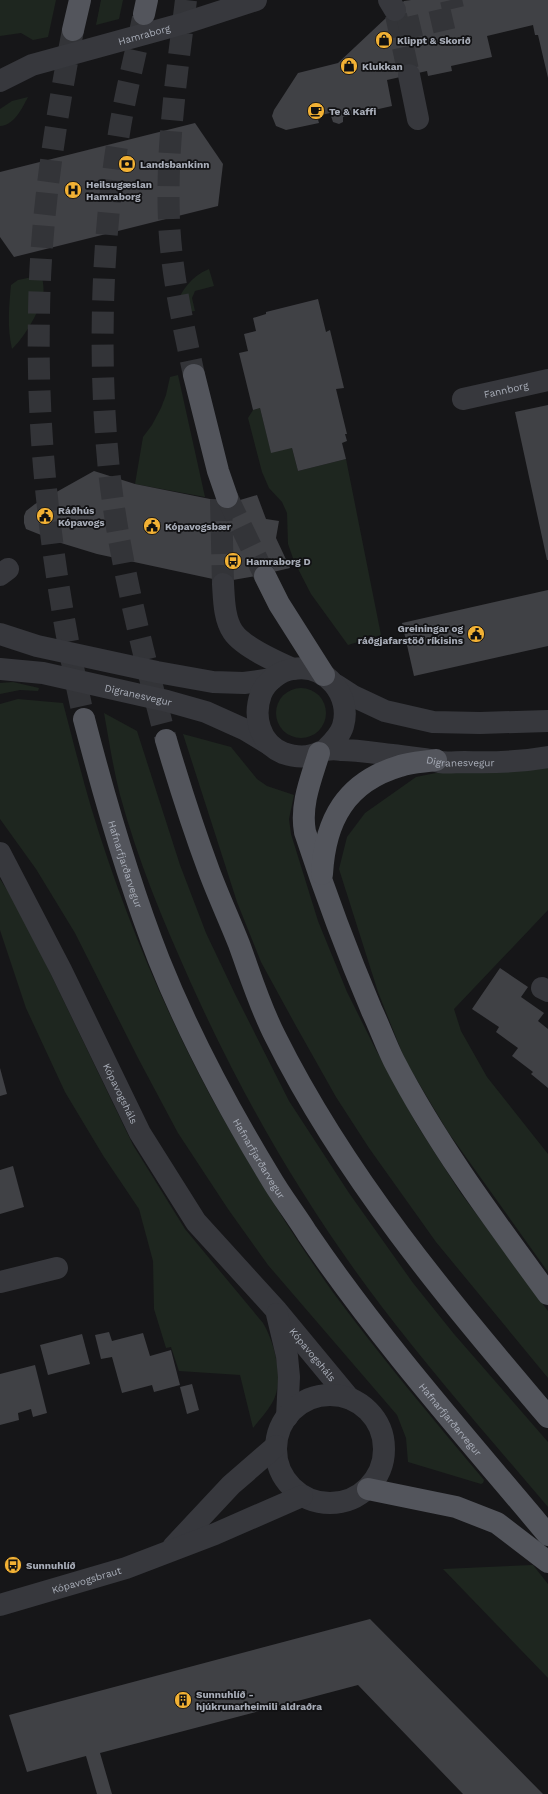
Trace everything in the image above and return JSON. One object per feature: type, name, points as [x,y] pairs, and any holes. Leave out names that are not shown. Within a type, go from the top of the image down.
[{"type":"main road","points":[[73,30],[80,0]]},
{"type":"main road","points":[[194,375],[224,498]]},
{"type":"main road","points":[[265,576],[278,604],[330,680]]},
{"type":"main road","name":"Hafnarfjarðarvegur","points":[[84,718],[104,798],[132,887],[160,962],[195,1040],[234,1115],[275,1185],[325,1259],[384,1339],[548,1535]]},
{"type":"main road","points":[[166,740],[209,871],[274,1034],[304,1091],[327,1130],[366,1189],[467,1320],[548,1417]]},
{"type":"main road","points":[[322,751],[308,793],[303,820],[305,832],[322,883],[348,953],[394,1061],[424,1113],[466,1181],[548,1294]]},
{"type":"main road","points":[[322,883],[325,845],[331,826],[351,792],[364,781],[385,771],[401,765],[436,760]]},
{"type":"main road","points":[[368,1489],[456,1507],[497,1523],[548,1562]]},
{"type":"street","name":"Hamraborg","points":[[0,81],[32,65],[185,23],[256,0]]},
{"type":"street","name":"Hamraborg","points":[[0,64],[32,65]]},
{"type":"street","points":[[409,75],[418,119]]},
{"type":"street","name":"Fannborg","points":[[463,399],[548,380]]},
{"type":"street","points":[[223,584],[226,611],[232,631],[236,636],[263,655],[293,669]]},
{"type":"street","points":[[0,634],[37,646],[157,672],[213,682],[244,683],[272,679]]},
{"type":"street","points":[[330,680],[343,698],[345,712],[343,727],[336,740],[322,751],[311,756],[296,757],[282,752],[270,744],[261,732],[257,718],[258,704],[263,690],[272,679],[282,673],[293,669],[304,668],[314,670],[330,680],[353,696],[385,711],[433,722],[480,723],[548,721]]},
{"type":"street","name":"Digranesvegur","points":[[0,669],[43,673],[167,701],[206,712],[246,730],[270,744]]},
{"type":"street","name":"Digranesvegur","points":[[322,751],[357,750],[445,762],[502,762],[548,757]]},
{"type":"street","name":"Kópavogsháls","points":[[0,853],[61,970],[140,1134],[196,1222],[277,1311],[349,1398]]},
{"type":"street","points":[[0,1282],[57,1268]]},
{"type":"street","name":"Kópavogsháls","points":[[277,1311],[287,1356],[289,1377],[286,1417]]},
{"type":"street","points":[[332,1395],[349,1398],[365,1407],[373,1416],[377,1421],[384,1438],[385,1457],[379,1474],[368,1489],[354,1499],[336,1504],[318,1502],[302,1496],[290,1487],[282,1475],[277,1461],[276,1446],[279,1430],[286,1417],[299,1404],[315,1397],[332,1395]]},
{"type":"street","name":"Kópavogsbraut","points":[[171,1550],[232,1485],[276,1446]]},
{"type":"street","name":"Kópavogsbraut","points":[[0,1605],[126,1568],[215,1534],[302,1496]]},
{"type":"shaded area","points":[[0,0],[56,0],[48,37],[33,40],[21,33],[0,36]]},
{"type":"shaded area","points":[[101,0],[123,0],[119,19],[96,25]]},
{"type":"shaded area","points":[[28,97],[14,119],[10,123],[0,126],[0,109],[12,101]]},
{"type":"shaded area","points":[[209,269],[214,286],[195,291],[192,298],[195,311],[188,312],[174,309],[187,285],[197,276]]},
{"type":"shaded area","points":[[42,275],[44,288],[40,306],[25,333],[12,349],[9,325],[11,285],[18,280]]},
{"type":"shaded area","points":[[178,375],[205,497],[135,484],[143,437],[152,425],[161,408],[170,377]]},
{"type":"shaded area","points":[[260,408],[271,452],[292,448],[298,471],[346,459],[381,635],[348,645],[311,594],[294,561],[288,544],[287,513],[282,502],[269,488],[262,472],[248,418],[253,410]]},
{"type":"shaded area","points":[[13,682],[39,688],[38,691],[20,690],[0,694],[0,683]]},
{"type":"shaded area","points":[[301,688],[315,692],[322,699],[326,713],[322,727],[315,734],[301,738],[287,734],[280,727],[276,713],[280,699],[287,692]]},
{"type":"shaded area","points":[[18,699],[63,703],[91,807],[115,881],[129,918],[176,1028],[211,1097],[239,1146],[284,1220],[332,1291],[387,1363],[484,1480],[483,1483],[481,1484],[408,1462],[406,1438],[397,1415],[268,1265],[228,1209],[178,1133],[138,1058],[75,933],[36,869],[0,819],[0,704]]},
{"type":"shaded area","points":[[104,713],[137,731],[180,865],[206,933],[289,1101],[349,1193],[413,1283],[454,1334],[548,1442],[548,1507],[443,1383],[382,1307],[327,1230],[301,1190],[253,1108],[210,1024],[151,889],[134,842],[120,795]]},
{"type":"shaded area","points":[[183,734],[231,747],[257,779],[267,786],[294,795],[289,819],[291,834],[318,921],[347,992],[376,1050],[417,1125],[460,1192],[548,1311],[548,1378],[436,1242],[369,1148],[336,1097],[261,962],[237,902]]},
{"type":"shaded area","points":[[548,767],[548,910],[454,1009],[461,1031],[487,1077],[548,1154],[548,1272],[448,1132],[405,1060],[378,992],[339,869],[347,837],[365,813],[416,777],[441,772]]},
{"type":"shaded area","points":[[0,879],[20,910],[133,1145],[185,1229],[263,1323],[267,1331],[275,1352],[278,1384],[272,1403],[253,1428],[240,1375],[179,1371],[171,1347],[166,1348],[154,1309],[153,1261],[139,1209],[104,1157],[65,1092],[26,1008],[0,930]]},
{"type":"shaded area","points":[[533,1565],[548,1584],[548,1678],[443,1569]]},
{"type":"building","points":[[548,0],[548,78],[538,35],[535,35],[533,25],[487,36],[492,57],[451,66],[452,71],[428,76],[427,71],[387,80],[392,106],[343,117],[343,122],[339,124],[333,122],[330,113],[317,116],[319,123],[286,130],[276,126],[272,116],[274,110],[298,73],[338,63],[404,1]]},
{"type":"building","points":[[195,123],[223,164],[218,206],[14,257],[0,237],[0,172]]},
{"type":"building","points":[[318,299],[326,332],[330,330],[344,388],[336,389],[347,434],[345,434],[347,441],[342,443],[346,459],[298,471],[292,448],[271,453],[260,408],[253,410],[239,353],[248,351],[244,334],[256,331],[253,318],[266,314],[266,312]]},
{"type":"building","points":[[548,405],[548,560],[547,560],[515,412]]},
{"type":"building","name":"Kópavogsbær","points":[[94,471],[135,484],[230,503],[257,495],[266,519],[279,521],[276,538],[290,568],[227,581],[213,579],[97,554],[61,543],[26,529],[24,516],[26,511],[35,504]]},
{"type":"building","name":"Greiningar og ráðgjafarstöð ríkisins","points":[[548,590],[548,646],[414,676],[402,623]]},
{"type":"building","points":[[500,968],[528,987],[521,997],[544,1013],[538,1021],[548,1029],[548,1088],[531,1074],[533,1072],[512,1056],[518,1048],[496,1032],[499,1027],[472,1009]]},
{"type":"building","points":[[0,1068],[7,1094],[0,1096]]},
{"type":"building","points":[[13,1166],[24,1207],[0,1214],[0,1170]]},
{"type":"building","points":[[109,1332],[112,1341],[143,1333],[150,1356],[171,1350],[180,1385],[154,1392],[152,1385],[122,1393],[112,1357],[101,1359],[95,1335]]},
{"type":"building","points":[[82,1334],[90,1364],[48,1375],[40,1345]]},
{"type":"building","points":[[35,1365],[47,1413],[33,1417],[31,1409],[18,1413],[19,1420],[0,1425],[0,1374]]},
{"type":"building","points":[[192,1384],[199,1410],[187,1414],[180,1387]]},
{"type":"building","name":"Sunnuhlíð - hjúkrunarheimili aldraðra","points":[[370,1619],[543,1794],[463,1794],[358,1685],[100,1753],[112,1794],[97,1794],[86,1756],[27,1772],[9,1715]]},
{"type":"tunnel","points":[[186,0],[176,82],[168,192],[172,259],[194,375]]},
{"type":"tunnel","points":[[399,30],[455,17],[451,0]]},
{"type":"tunnel","points":[[396,15],[409,75]]},
{"type":"tunnel","points":[[143,18],[121,119],[108,216],[103,302],[103,387],[113,504],[125,572],[166,740]]},
{"type":"tunnel","points":[[73,30],[60,101],[45,207],[40,278],[39,365],[44,467],[49,518],[64,618],[84,719]]},
{"type":"tunnel","points":[[227,497],[265,576]]},
{"type":"tunnel","points":[[221,499],[223,584]]},
{"type":"place","name":"Klippt & Skorið","points":[[384,40]]},
{"type":"place","name":"Klukkan","points":[[349,66]]},
{"type":"place","name":"Te & Kaffi","points":[[316,111]]},
{"type":"place","name":"Landsbankinn","points":[[127,164]]},
{"type":"place","name":"Heilsugæslan Hamraborg","points":[[73,190]]},
{"type":"place","name":"Ráðhús Kópavogs","points":[[45,516]]},
{"type":"place","name":"Kópavogsbær","points":[[152,526]]},
{"type":"place","name":"Hamraborg D","points":[[233,561]]},
{"type":"place","name":"Greiningar og ráðgjafarstöð ríkisins","points":[[476,634]]},
{"type":"place","name":"Sunnuhlíð","points":[[13,1565]]},
{"type":"place","name":"Sunnuhlíð - hjúkrunarheimili aldraðra","points":[[183,1700]]}]
